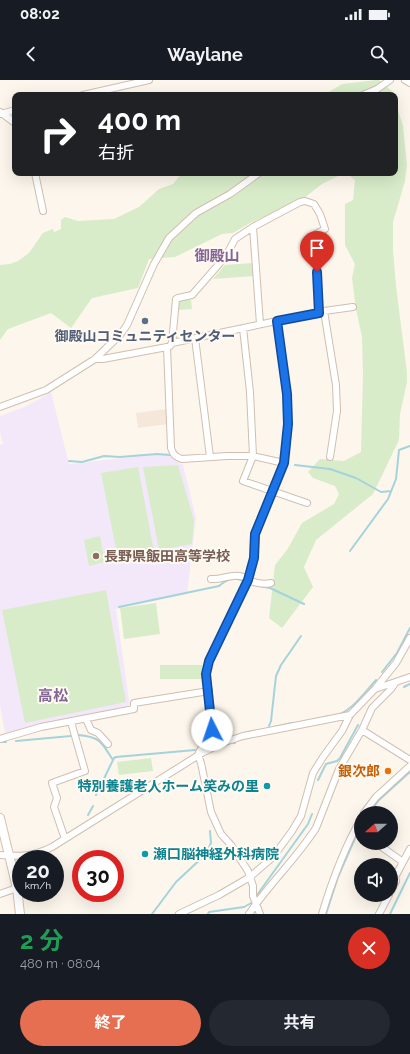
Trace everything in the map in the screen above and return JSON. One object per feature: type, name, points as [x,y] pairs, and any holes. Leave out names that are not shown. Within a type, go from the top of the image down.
[{"type":"main road","points":[[0,818],[12,868]]},
{"type":"main road","points":[[19,902],[20,914]]},
{"type":"street","points":[[95,92],[149,80]]},
{"type":"street","points":[[370,92],[390,80]]},
{"type":"street","points":[[404,80],[410,83]]},
{"type":"street","points":[[0,114],[12,111]]},
{"type":"street","points":[[0,114],[12,121]]},
{"type":"street","points":[[36,176],[43,211]]},
{"type":"street","points":[[0,407],[46,390],[95,359],[120,336],[127,325],[154,264],[169,238],[196,213],[230,194],[255,176]]},
{"type":"street","points":[[284,463],[253,456],[210,457],[182,460],[172,453],[170,345],[176,299],[192,295],[226,256],[235,239],[253,227],[300,202],[310,202],[317,208],[325,229],[316,234],[315,237],[322,312],[336,385],[337,411],[330,457]]},
{"type":"street","points":[[253,227],[260,324]]},
{"type":"street","points":[[95,359],[103,359],[170,345],[260,324],[353,307]]},
{"type":"street","points":[[260,914],[253,896],[253,886],[248,871],[231,845],[221,834],[211,812],[201,762],[198,755],[200,748],[210,740],[212,732],[206,674],[209,661],[248,580],[254,558],[255,534],[284,463],[288,424],[287,401],[277,321]]},
{"type":"street","points":[[243,328],[250,392],[253,456],[243,481],[307,503]]},
{"type":"street","points":[[195,338],[210,457]]},
{"type":"street","points":[[211,579],[220,579],[232,575],[242,576],[248,580],[265,584],[271,583]]},
{"type":"street","points":[[179,914],[219,895],[250,877],[273,857],[301,816],[313,773],[323,757],[342,731],[350,715],[375,690],[402,653],[410,638]]},
{"type":"street","points":[[375,690],[410,677]]},
{"type":"street","points":[[249,914],[256,903],[286,868],[316,828],[339,769],[362,730],[372,708],[391,689],[395,682]]},
{"type":"street","points":[[0,739],[41,727],[134,709],[134,704],[208,691]]},
{"type":"street","points":[[0,855],[27,856],[39,854],[198,755],[232,739],[350,715]]},
{"type":"street","points":[[86,719],[91,730],[98,733],[108,744]]},
{"type":"street","points":[[65,839],[54,807],[58,798],[52,783],[85,771],[71,722]]},
{"type":"street","points":[[362,730],[410,760]]},
{"type":"street","points":[[369,806],[376,797],[410,766]]},
{"type":"street","points":[[322,914],[333,881],[354,838]]},
{"type":"street","points":[[398,871],[410,849]]},
{"type":"street","points":[[386,850],[403,862]]},
{"type":"street","points":[[0,894],[12,890]]},
{"type":"street","points":[[379,914],[385,902]]},
{"type":"shaded area","name":"長野県飯田高等学校","points":[[51,392],[69,464],[170,453],[173,459],[183,465],[196,518],[187,594],[116,609],[130,707],[5,733],[0,705],[0,445],[3,444],[0,432],[0,416],[27,406]]},
{"type":"shaded area","points":[[166,409],[168,424],[138,428],[136,413]]},
{"type":"green space","points":[[379,80],[393,92],[329,92],[342,84]]},
{"type":"green space","points":[[398,110],[403,126],[407,165],[405,181],[393,222],[393,250],[396,286],[407,373],[407,382],[400,414],[399,440],[373,494],[316,540],[304,567],[313,587],[282,628],[269,618],[275,565],[287,550],[302,523],[334,504],[339,494],[335,486],[313,478],[308,472],[320,459],[344,461],[361,452],[363,375],[362,337],[356,309],[352,278],[355,264],[345,245],[345,204],[353,200],[355,180],[350,176],[398,176]]},
{"type":"green space","points":[[180,176],[338,176],[322,184],[304,198],[250,223],[233,233],[222,234],[175,257],[149,259],[138,288],[92,298],[71,328],[51,313],[8,329],[0,340],[0,265],[18,261],[29,253],[43,233],[53,229],[54,232],[61,229],[61,220],[65,217],[78,221],[114,219],[139,207],[159,189],[173,184]]},
{"type":"green space","points":[[253,263],[254,276],[213,279],[225,265]]},
{"type":"green space","points":[[178,300],[191,300],[192,309],[178,310]]},
{"type":"green space","points":[[178,465],[194,520],[192,544],[159,550],[143,467]]},
{"type":"green space","points":[[138,467],[154,551],[118,559],[101,473]]},
{"type":"green space","points":[[100,536],[105,562],[89,566],[84,540]]},
{"type":"green space","points":[[106,590],[126,702],[25,723],[2,610]]},
{"type":"green space","points":[[156,603],[160,634],[124,639],[120,608]]},
{"type":"green space","points":[[160,665],[202,665],[202,679],[160,679]]},
{"type":"green space","points":[[151,758],[153,771],[119,775],[117,762]]},
{"type":"waterway","points":[[350,551],[388,499],[396,479],[399,450],[410,446]]},
{"type":"waterway","points":[[69,461],[82,462],[104,456],[120,457],[157,454],[170,455]]},
{"type":"waterway","points":[[295,465],[330,469],[356,478],[381,492],[391,491]]},
{"type":"waterway","points":[[119,607],[219,586],[232,579],[241,580]]},
{"type":"waterway","points":[[255,585],[270,588],[304,604]]},
{"type":"waterway","points":[[382,672],[397,653],[410,628]]},
{"type":"waterway","points":[[269,726],[271,721],[276,676],[281,665],[301,636]]},
{"type":"waterway","points":[[324,717],[338,715],[345,712],[360,699],[376,680]]},
{"type":"waterway","points":[[404,687],[410,684]]},
{"type":"waterway","points":[[274,727],[292,723]]},
{"type":"waterway","points":[[318,780],[326,764],[337,761],[340,758],[358,725]]},
{"type":"waterway","points":[[78,735],[96,739],[103,745],[113,760]]},
{"type":"waterway","points":[[16,741],[71,736]]},
{"type":"waterway","points":[[0,742],[6,742]]},
{"type":"waterway","points":[[217,749],[224,746]]},
{"type":"waterway","points":[[96,795],[114,758],[116,757],[195,750]]},
{"type":"waterway","points":[[374,806],[410,772]]},
{"type":"waterway","points":[[88,815],[93,806]]},
{"type":"waterway","points":[[257,895],[308,824],[312,814]]},
{"type":"waterway","points":[[152,914],[176,882],[206,854],[211,843],[210,831]]},
{"type":"waterway","points":[[326,914],[338,877],[354,841]]},
{"type":"waterway","points":[[390,914],[410,873]]},
{"type":"waterway","points":[[208,914],[209,912],[244,907],[253,902]]},
{"type":"place","name":"御殿山コミュニティセンター","points":[[145,321]]},
{"type":"place","name":"長野県飯田高等学校","points":[[96,556]]},
{"type":"place","name":"銀次郎","points":[[388,771]]},
{"type":"place","name":"特別養護老人ホーム笑みの里","points":[[267,786]]},
{"type":"place","name":"瀬口脳神経外科病院","points":[[145,854]]},
{"type":"district","name":"御殿山","points":[[217,256]]},
{"type":"district","name":"高松","points":[[53,696]]},
{"type":"route","points":[[212,730],[206,674],[209,661],[248,580],[254,558],[255,534],[284,463],[288,424],[287,394],[277,321],[319,313],[317,272]]}]
